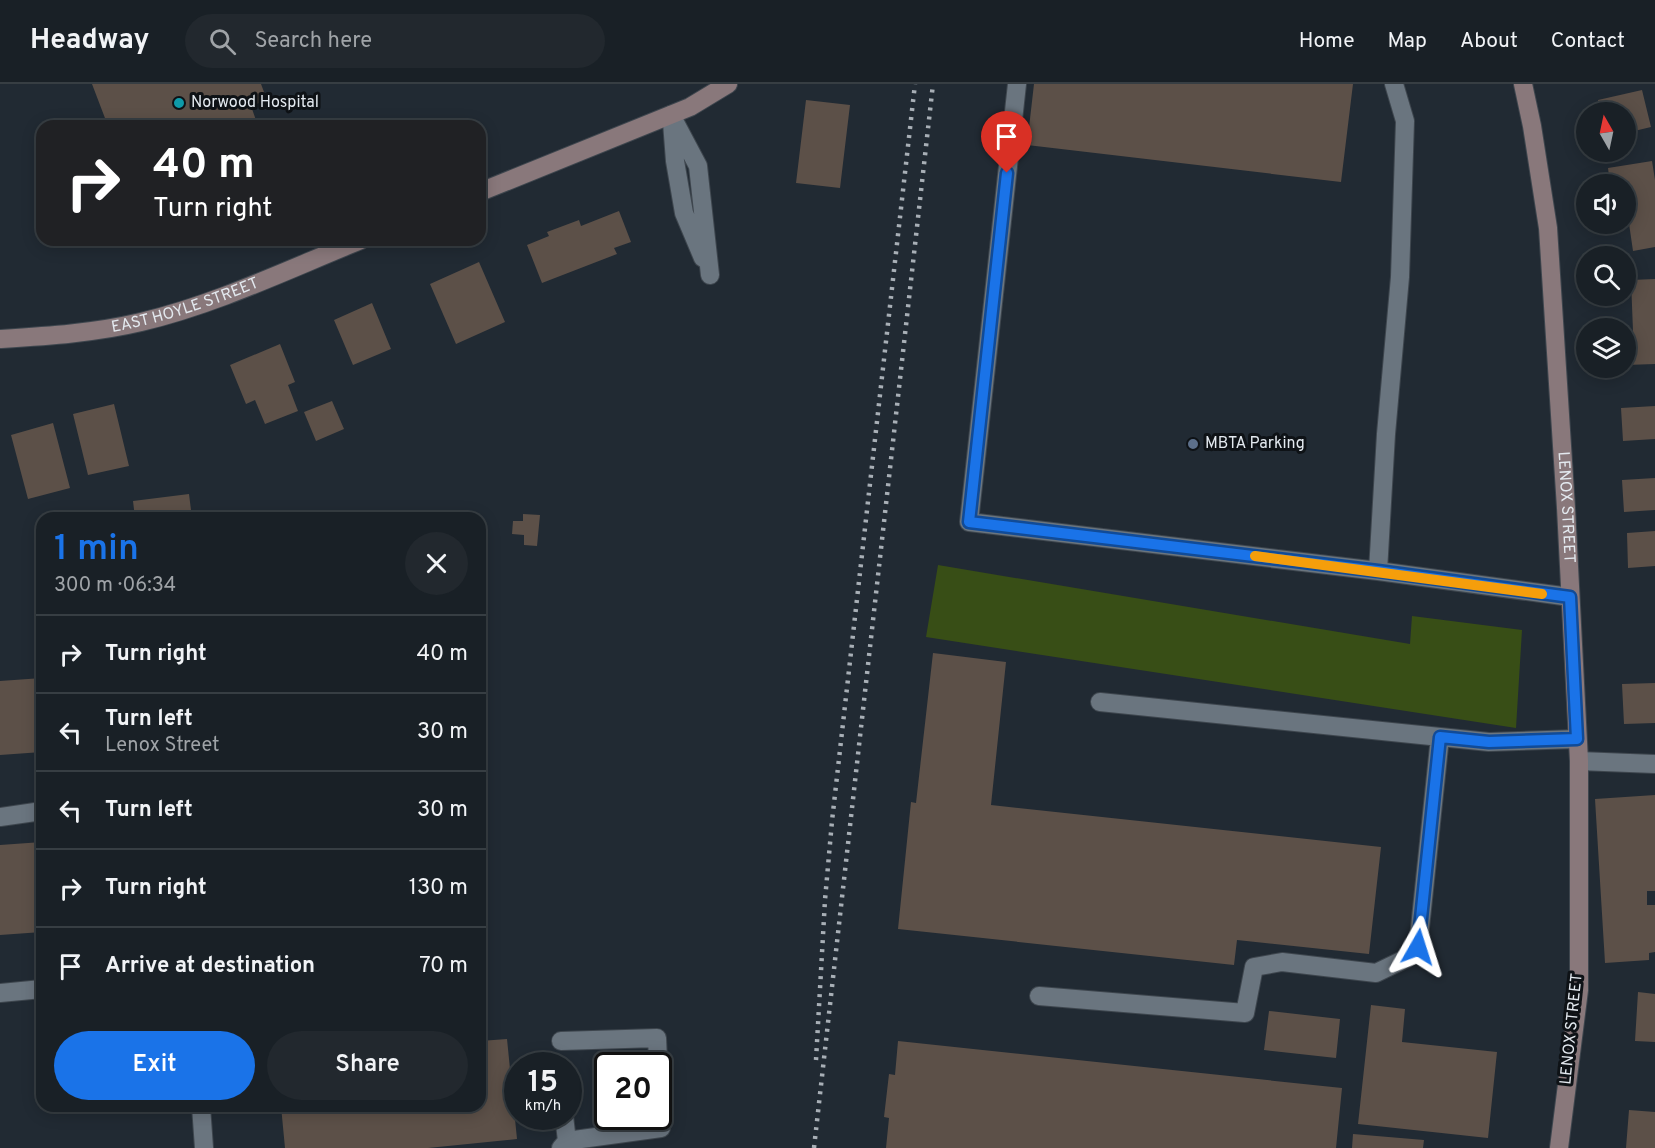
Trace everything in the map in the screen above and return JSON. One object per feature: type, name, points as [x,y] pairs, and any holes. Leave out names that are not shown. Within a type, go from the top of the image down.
[{"type":"street","points":[[486,190],[690,107],[728,84]]},
{"type":"street","points":[[1017,84],[969,522],[1378,571],[1570,597]]},
{"type":"street","points":[[1378,571],[1386,434],[1400,265],[1404,121],[1394,84]]},
{"type":"street","name":"LENOX STREET","points":[[1523,84],[1548,228],[1579,761],[1579,990],[1559,1148]]},
{"type":"street","points":[[671,115],[698,166],[710,275],[684,213],[675,161],[671,115]]},
{"type":"street","name":"EAST HOYLE STREET","points":[[0,339],[96,331],[182,311],[346,246]]},
{"type":"street","points":[[1100,702],[1489,742],[1577,739]]},
{"type":"street","points":[[1039,996],[1245,1013],[1254,967],[1282,962],[1376,973],[1407,958],[1418,947],[1440,737]]},
{"type":"street","points":[[1579,761],[1655,764]]},
{"type":"street","points":[[0,816],[36,811]]},
{"type":"street","points":[[0,993],[36,990]]},
{"type":"street","points":[[561,1041],[657,1038],[661,1128],[564,1145]]},
{"type":"street","points":[[201,1112],[204,1148]]},
{"type":"green space","points":[[938,565],[1410,644],[1412,616],[1522,630],[1516,728],[926,637]]},
{"type":"building","name":"Norwood Hospital","points":[[92,84],[261,84],[267,100],[251,106],[256,120],[106,120]]},
{"type":"building","points":[[1034,84],[1353,84],[1341,182],[1027,145]]},
{"type":"building","points":[[1642,90],[1651,127],[1636,131],[1636,102],[1598,102],[1598,100]]},
{"type":"building","points":[[806,100],[850,105],[840,188],[796,183]]},
{"type":"building","points":[[1652,161],[1655,180],[1655,247],[1636,250],[1636,246],[1632,246],[1631,234],[1636,234],[1636,174],[1609,174],[1608,168]]},
{"type":"building","points":[[619,211],[631,242],[614,248],[617,254],[542,283],[527,245],[549,236],[547,232],[579,220],[581,226]]},
{"type":"building","points":[[479,262],[505,322],[456,344],[430,284]]},
{"type":"building","points":[[1655,279],[1655,364],[1636,365],[1636,318],[1632,318],[1632,306],[1636,306],[1636,280]]},
{"type":"building","points":[[372,303],[391,349],[353,365],[334,320]]},
{"type":"building","points":[[280,344],[295,382],[288,385],[298,411],[265,424],[255,400],[246,404],[230,365]]},
{"type":"building","points":[[332,401],[344,429],[316,441],[304,412]]},
{"type":"building","points":[[114,404],[129,466],[88,475],[73,414]]},
{"type":"building","points":[[1655,406],[1655,439],[1623,441],[1621,408]]},
{"type":"building","points":[[53,423],[70,488],[28,499],[11,435]]},
{"type":"building","points":[[1655,478],[1655,510],[1624,512],[1622,480]]},
{"type":"building","points":[[189,494],[191,512],[134,512],[133,501]]},
{"type":"building","points":[[523,514],[540,515],[537,546],[524,545],[524,535],[512,534],[513,521],[523,521]]},
{"type":"building","points":[[1655,531],[1655,566],[1628,568],[1627,533]]},
{"type":"building","points":[[933,653],[1006,662],[991,805],[1381,847],[1369,954],[1237,940],[1234,965],[898,929],[911,802],[916,803]]},
{"type":"building","points":[[36,678],[36,752],[0,755],[0,681]]},
{"type":"building","points":[[1655,683],[1655,723],[1624,724],[1622,684]]},
{"type":"building","points":[[1655,795],[1655,891],[1647,891],[1647,905],[1655,905],[1655,952],[1649,953],[1649,960],[1605,963],[1595,799]]},
{"type":"building","points":[[36,842],[36,932],[0,935],[0,845]]},
{"type":"building","points":[[1638,992],[1655,994],[1655,1042],[1635,1041]]},
{"type":"building","points":[[1371,1005],[1405,1009],[1402,1042],[1497,1052],[1488,1138],[1358,1124]]},
{"type":"building","points":[[1269,1011],[1340,1019],[1336,1058],[1264,1050]]},
{"type":"building","points":[[507,1039],[508,1052],[504,1052],[504,1130],[516,1130],[517,1139],[428,1148],[285,1148],[282,1112],[486,1112],[486,1041]]},
{"type":"building","points":[[898,1041],[1342,1088],[1336,1148],[886,1148],[889,1118],[884,1117],[889,1074],[895,1075]]},
{"type":"building","points":[[1629,1110],[1655,1112],[1655,1148],[1626,1148]]},
{"type":"building","points":[[1353,1134],[1424,1140],[1423,1148],[1352,1148]]},
{"type":"railway","points":[[816,1060],[832,821],[915,84]]},
{"type":"railway","points":[[814,1148],[933,84]]},
{"type":"slow traffic","points":[[1255,556],[1542,594]]},
{"type":"place","name":"Norwood Hospital","points":[[179,103]]},
{"type":"place","name":"MBTA Parking","points":[[1193,444]]},
{"type":"route","points":[[1007,173],[969,522],[1378,571],[1570,597],[1577,739],[1489,742],[1440,737],[1418,947]]}]
